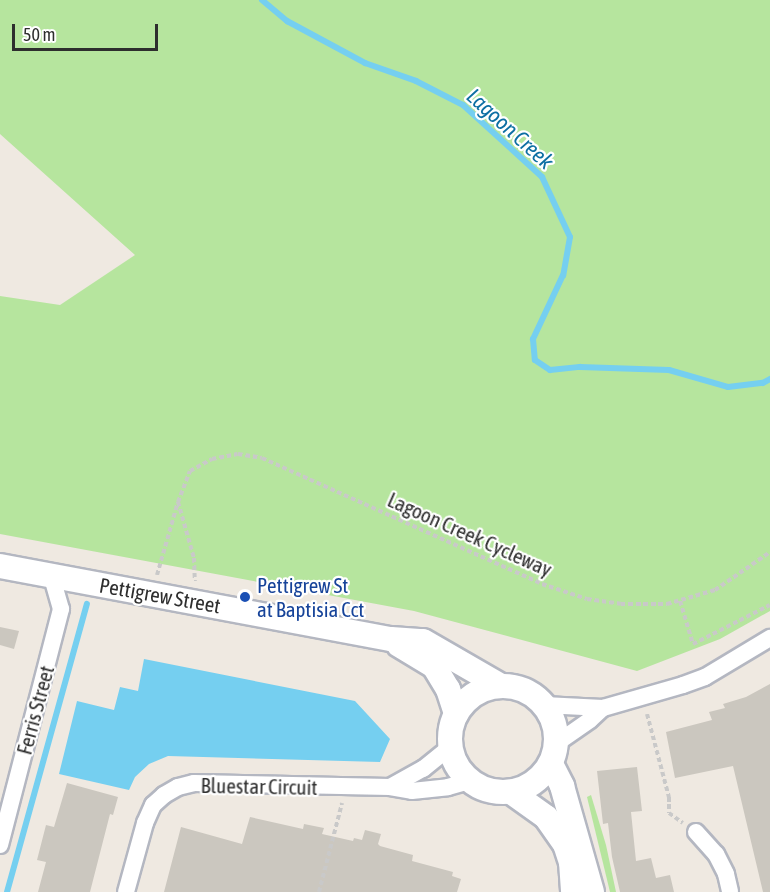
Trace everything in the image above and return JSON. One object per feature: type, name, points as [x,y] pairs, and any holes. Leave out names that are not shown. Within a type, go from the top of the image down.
[{"type":"main road","name":"Pettigrew Street","points":[[0,566],[391,639],[423,641],[501,686]]},
{"type":"main road","name":"Pettigrew Street","points":[[391,639],[434,666],[448,688],[456,714]]},
{"type":"main road","points":[[554,754],[541,777],[527,787],[511,792],[496,793],[469,781],[460,772],[450,747],[450,730],[456,714],[467,699],[483,690],[501,686],[525,691],[544,705],[554,723],[554,754],[592,892]]},
{"type":"main road","points":[[511,792],[546,817],[565,844],[571,862],[573,892]]},
{"type":"street","name":"Ferris Street","points":[[0,845],[61,609],[51,575]]},
{"type":"street","points":[[544,705],[603,708],[705,677],[770,638]]},
{"type":"street","points":[[554,754],[603,708]]},
{"type":"street","name":"Bluestar Circuit","points":[[390,787],[423,769],[450,747]]},
{"type":"street","name":"Bluestar Circuit","points":[[126,892],[145,823],[153,805],[164,795],[178,788],[194,783],[345,788],[390,787],[412,791],[448,788],[469,781]]},
{"type":"street","points":[[696,832],[716,854],[726,874],[730,892]]},
{"type":"path","name":"Lagoon Creek Cycleway","points":[[153,594],[178,502],[190,471],[212,459],[238,454],[262,458],[551,587],[587,599],[621,604],[667,604],[680,601],[715,590],[770,552]]},
{"type":"path","points":[[178,502],[194,558],[192,601]]},
{"type":"path","points":[[680,601],[693,644],[770,605]]},
{"type":"path","points":[[647,714],[669,797],[669,813],[696,832]]},
{"type":"path","points":[[319,892],[345,788]]},
{"type":"green space","points":[[0,0],[770,0],[770,611],[720,639],[637,671],[414,611],[0,534],[0,296],[60,305],[135,255],[0,134]]},
{"type":"green space","points":[[591,795],[606,845],[616,892],[610,892],[587,797]]},
{"type":"water","points":[[144,659],[355,701],[390,739],[380,762],[168,756],[149,764],[135,777],[129,790],[59,774],[77,701],[114,710],[120,687],[138,691]]},
{"type":"building","points":[[0,627],[19,631],[14,649],[0,645]]},
{"type":"building","points":[[770,684],[770,892],[763,892],[733,766],[675,778],[666,732],[712,720],[709,712],[725,708],[723,704],[746,697]]},
{"type":"building","points":[[637,767],[642,811],[631,812],[636,861],[651,858],[656,878],[670,875],[674,892],[620,892],[612,857],[608,823],[603,824],[597,771]]},
{"type":"building","points":[[67,783],[118,797],[113,815],[110,814],[90,892],[38,892],[46,862],[37,860],[46,825],[54,827]]},
{"type":"building","points":[[250,817],[303,829],[304,824],[324,828],[322,834],[353,841],[354,838],[362,840],[365,830],[381,834],[378,844],[380,846],[413,855],[412,861],[453,872],[452,876],[461,879],[457,892],[164,892],[181,827],[242,844]]},
{"type":"waterway","name":"Lagoon Creek","points":[[262,0],[287,21],[365,63],[416,81],[463,105],[542,177],[570,237],[563,275],[533,339],[535,360],[550,370],[580,367],[669,370],[728,387],[763,383],[770,379]]},
{"type":"waterway","points":[[7,892],[87,604]]},
{"type":"place","name":"Pettigrew St at Baptisia Cct","points":[[245,597]]}]
